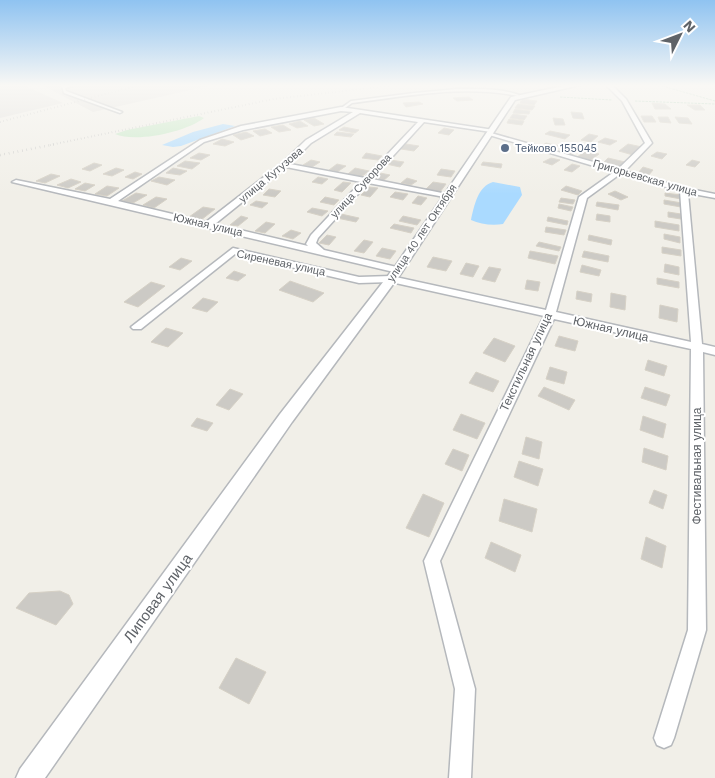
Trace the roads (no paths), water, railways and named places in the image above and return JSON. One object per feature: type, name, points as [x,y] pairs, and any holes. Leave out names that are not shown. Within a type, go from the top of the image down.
[{"type":"street","name":"Григорьевская улица","points":[[111,202],[192,146],[210,137],[272,121]]},
{"type":"street","name":"улица Кутузова","points":[[208,225],[286,165],[290,158],[342,121]]},
{"type":"street","name":"улица Суворова","points":[[322,252],[311,244],[314,237],[421,121]]},
{"type":"street","name":"Григорьевская улица","points":[[429,121],[490,132],[684,190],[715,196]]},
{"type":"street","name":"улица 40 лет Октября","points":[[286,418],[394,274],[497,121]]},
{"type":"street","name":"Текстильная улица","points":[[460,778],[465,689],[432,560],[550,315],[583,197],[620,171],[649,143],[636,121]]},
{"type":"street","points":[[286,165],[447,196]]},
{"type":"street","name":"Южная улица","points":[[16,182],[111,202],[322,252],[394,274],[550,315],[715,351]]},
{"type":"street","name":"Фестивальная улица","points":[[664,738],[697,630],[697,348],[684,190]]},
{"type":"street","name":"Сиреневая улица","points":[[138,327],[233,251],[360,280],[394,274]]},
{"type":"street","name":"Липовая улица","points":[[29,778],[286,418]]},
{"type":"water","points":[[223,124],[235,126],[181,146],[162,145],[193,132]]},
{"type":"water","points":[[493,182],[520,187],[522,195],[503,224],[478,223],[471,220],[480,192]]},
{"type":"railway","points":[[50,145],[165,121]]},
{"type":"railway","points":[[0,155],[56,144]]},
{"type":"place","name":"Тейково 155045","points":[[505,148]]}]
